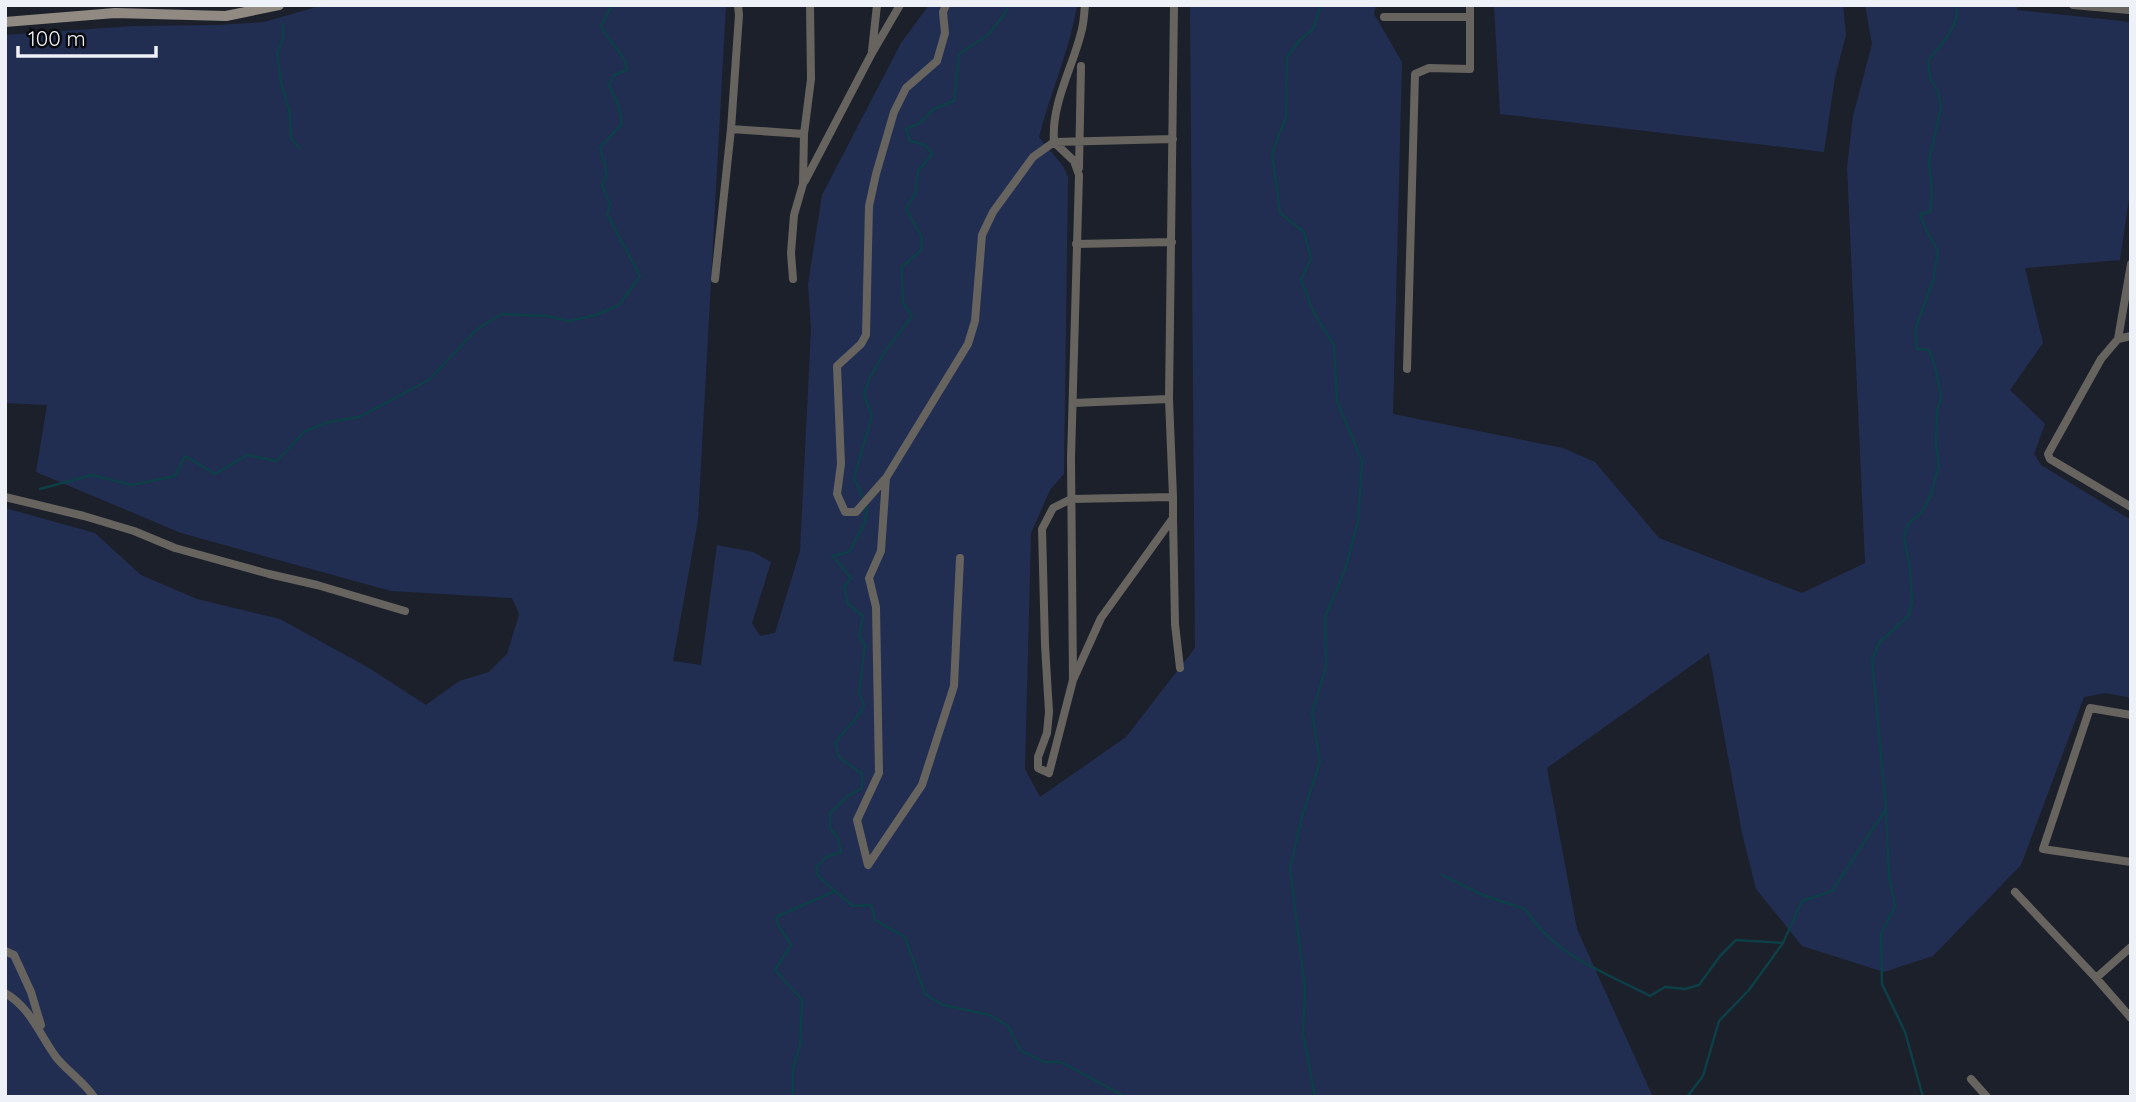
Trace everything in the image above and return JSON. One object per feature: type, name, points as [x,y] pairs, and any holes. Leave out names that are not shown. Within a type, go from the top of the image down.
[{"type":"main road","points":[[5,22],[115,13],[226,16],[279,5]]},
{"type":"street","points":[[715,279],[731,130],[738,5]]},
{"type":"street","points":[[803,184],[804,134],[811,79],[810,5]]},
{"type":"street","points":[[872,53],[877,5]]},
{"type":"street","points":[[793,279],[791,253],[794,215],[803,184],[900,5]]},
{"type":"street","points":[[946,5],[943,12],[945,33],[937,61],[906,88],[894,111],[869,206],[866,335],[861,344],[837,366],[841,464],[837,494],[845,512],[856,512],[886,478],[968,344],[975,321],[982,235],[993,212],[1033,157],[1054,142],[1173,139]]},
{"type":"street","points":[[1079,175],[1074,161],[1054,142],[1055,117],[1082,32],[1085,5]]},
{"type":"street","points":[[1174,5],[1169,399],[1175,624],[1180,668]]},
{"type":"street","points":[[1407,369],[1415,74],[1429,68],[1470,69],[1470,5]]},
{"type":"street","points":[[2073,5],[2130,9]]},
{"type":"street","points":[[1384,17],[1470,17]]},
{"type":"street","points":[[1073,680],[1071,499],[1081,66]]},
{"type":"street","points":[[731,130],[804,134]]},
{"type":"street","points":[[1076,244],[1172,242]]},
{"type":"street","points":[[2131,264],[2118,339],[2101,359],[2049,454],[2050,459],[2131,507]]},
{"type":"street","points":[[2118,339],[2131,336]]},
{"type":"street","points":[[1073,402],[1169,399]]},
{"type":"street","points":[[886,478],[881,551],[869,578],[876,607],[879,773],[857,820],[868,865],[922,785],[954,686],[960,558]]},
{"type":"street","points":[[5,497],[84,516],[134,531],[175,548],[405,611]]},
{"type":"street","points":[[1173,497],[1071,499],[1054,508],[1042,529],[1049,712],[1047,733],[1038,757],[1038,768],[1049,774],[1073,680],[1101,618],[1173,518]]},
{"type":"street","points":[[2131,715],[2090,708],[2043,849],[2131,862]]},
{"type":"street","points":[[2015,892],[2131,1018]]},
{"type":"street","points":[[2096,978],[2131,947]]},
{"type":"street","points":[[5,951],[14,955],[31,992],[46,1040]]},
{"type":"street","points":[[5,993],[19,1000],[57,1058],[85,1083],[94,1097]]},
{"type":"street","points":[[1971,1079],[1987,1097]]},
{"type":"shaded area","points":[[323,5],[726,5],[698,520],[673,661],[701,665],[717,545],[753,552],[771,562],[752,623],[760,636],[775,633],[800,551],[811,329],[808,284],[822,195],[901,43],[929,5],[1077,5],[1070,38],[1039,137],[1063,166],[1068,177],[1064,474],[1050,490],[1031,533],[1025,769],[1040,797],[1126,737],[1195,648],[1190,5],[1376,5],[1374,14],[1402,62],[1393,414],[1563,448],[1595,462],[1659,538],[1802,593],[1865,563],[1847,167],[1853,116],[1872,44],[1865,5],[2018,5],[2017,10],[2131,22],[2131,185],[2120,260],[2025,268],[2043,343],[2010,390],[2045,424],[2034,454],[2041,465],[2131,520],[2131,698],[2106,693],[2084,697],[2021,865],[1933,956],[1884,972],[1802,946],[1756,889],[1742,833],[1709,653],[1547,768],[1577,929],[1653,1097],[5,1097],[5,508],[95,533],[141,575],[197,599],[280,619],[369,668],[426,705],[459,681],[489,672],[507,654],[519,614],[512,598],[391,591],[181,533],[36,472],[47,405],[5,403],[5,35],[134,26],[264,22]]},
{"type":"shaded area","points":[[1494,5],[1843,5],[1846,35],[1835,77],[1824,152],[1500,114]]},
{"type":"waterway","points":[[40,489],[92,475],[132,485],[175,476],[185,456],[215,474],[247,455],[277,461],[304,432],[328,422],[359,417],[429,380],[477,329],[502,314],[547,316],[569,321],[596,315],[619,305],[640,276],[607,214],[610,204],[602,185],[607,174],[600,147],[622,124],[618,105],[609,85],[614,75],[627,70],[623,58],[601,26],[612,5]]},
{"type":"waterway","points":[[1009,5],[988,35],[959,54],[954,101],[934,109],[920,123],[906,129],[910,141],[925,145],[932,154],[918,171],[915,194],[906,209],[922,237],[921,250],[902,267],[903,303],[912,316],[885,351],[869,379],[864,395],[872,416],[854,478],[867,506],[865,522],[849,552],[833,556],[851,578],[844,587],[848,604],[863,616],[859,636],[865,645],[859,693],[864,705],[835,743],[839,757],[862,774],[862,788],[848,796],[830,813],[830,828],[838,838],[841,852],[826,857],[816,868],[819,877],[853,906],[871,905],[875,920],[905,937],[925,994],[943,1005],[990,1015],[1008,1026],[1020,1050],[1044,1062],[1061,1062],[1126,1097]]},
{"type":"waterway","points":[[1315,1097],[1303,1033],[1305,990],[1290,869],[1302,816],[1320,762],[1312,713],[1326,667],[1325,617],[1345,570],[1358,521],[1362,461],[1337,401],[1334,345],[1314,313],[1301,280],[1311,259],[1304,232],[1280,213],[1272,153],[1286,117],[1287,57],[1313,29],[1321,5]]},
{"type":"waterway","points":[[1923,1097],[1905,1032],[1882,984],[1881,934],[1895,906],[1889,876],[1886,809],[1872,659],[1879,643],[1909,615],[1912,602],[1910,569],[1904,537],[1908,524],[1921,513],[1931,495],[1939,465],[1936,444],[1937,411],[1941,398],[1929,350],[1917,349],[1915,330],[1933,280],[1938,251],[1920,214],[1930,212],[1932,193],[1929,161],[1941,107],[1938,92],[1930,78],[1928,61],[1953,28],[1956,5]]},
{"type":"waterway","points":[[283,24],[283,38],[277,54],[282,87],[290,112],[291,138],[299,148]]},
{"type":"waterway","points":[[1687,1097],[1703,1076],[1719,1021],[1749,990],[1783,943],[1802,901],[1832,891],[1886,809]]},
{"type":"waterway","points":[[1442,875],[1483,895],[1525,909],[1550,939],[1565,951],[1650,996],[1665,987],[1685,989],[1699,985],[1720,956],[1736,940],[1783,943]]},
{"type":"waterway","points":[[793,1097],[793,1069],[800,1045],[802,1000],[775,970],[791,945],[776,917],[835,891]]}]
